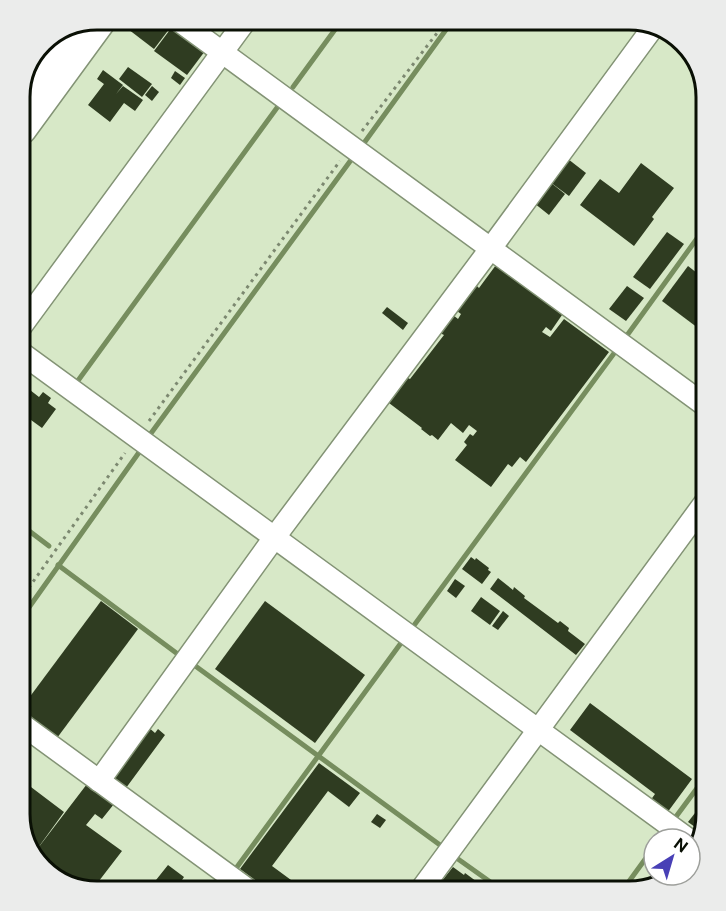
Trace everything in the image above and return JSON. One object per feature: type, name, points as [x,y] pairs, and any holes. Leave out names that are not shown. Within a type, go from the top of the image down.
[{"type":"main road","points":[[30,114],[91,30]]},
{"type":"street","points":[[192,30],[696,399]]},
{"type":"street","points":[[30,314],[238,30]]},
{"type":"street","points":[[99,781],[274,538],[649,33]]},
{"type":"street","points":[[30,359],[671,827]]},
{"type":"street","points":[[427,881],[696,515]]},
{"type":"street","points":[[30,730],[236,881]]},
{"type":"path","points":[[30,586],[351,146],[439,30]]},
{"type":"building","points":[[129,30],[168,30],[154,49]]},
{"type":"building","points":[[170,30],[176,30],[205,51],[187,75],[154,51]]},
{"type":"building","points":[[128,67],[152,84],[142,97],[119,79]]},
{"type":"building","points":[[103,70],[123,85],[116,94],[123,86],[143,100],[135,111],[124,103],[110,122],[88,105],[104,84],[97,79]]},
{"type":"building","points":[[175,71],[185,78],[180,85],[171,78]]},
{"type":"building","points":[[152,86],[159,92],[152,101],[145,95]]},
{"type":"building","points":[[568,159],[586,173],[569,196],[550,182]]},
{"type":"building","points":[[641,163],[674,188],[634,246],[580,205],[600,179],[619,193]]},
{"type":"building","points":[[550,182],[565,194],[549,215],[534,203]]},
{"type":"building","points":[[667,232],[684,244],[650,289],[633,277]]},
{"type":"building","points":[[496,265],[562,315],[551,331],[546,327],[542,332],[550,337],[564,319],[609,352],[526,462],[520,457],[512,467],[508,464],[491,487],[455,460],[467,445],[464,442],[470,434],[473,436],[477,431],[469,425],[463,433],[451,423],[438,440],[389,403],[444,335],[440,333],[453,315],[458,319],[461,314],[457,311],[476,285],[479,288]]},
{"type":"building","points":[[688,266],[696,272],[696,326],[662,301]]},
{"type":"building","points":[[627,286],[644,298],[626,321],[609,309]]},
{"type":"building","points":[[387,307],[408,323],[403,330],[382,313]]},
{"type":"building","points":[[30,390],[39,397],[43,392],[51,398],[48,403],[56,409],[42,428],[30,419]]},
{"type":"building","points":[[471,557],[475,560],[476,558],[491,572],[482,584],[462,569]]},
{"type":"building","points":[[498,578],[513,590],[514,587],[525,596],[524,598],[558,623],[560,621],[569,628],[568,631],[585,644],[576,655],[490,589]]},
{"type":"building","points":[[455,579],[465,586],[456,598],[447,591]]},
{"type":"building","points":[[481,597],[500,611],[490,625],[471,611]]},
{"type":"building","points":[[101,601],[138,629],[57,738],[30,718],[30,697]]},
{"type":"building","points":[[265,601],[365,675],[315,743],[215,669]]},
{"type":"building","points":[[503,611],[509,616],[498,630],[492,626]]},
{"type":"building","points":[[590,703],[692,779],[667,813],[650,801],[655,794],[570,730]]},
{"type":"building","points":[[147,726],[155,733],[158,729],[165,735],[126,788],[109,776]]},
{"type":"building","points":[[319,763],[360,793],[349,807],[328,791],[272,866],[292,881],[256,881],[240,869]]},
{"type":"building","points":[[87,784],[114,804],[102,819],[95,814],[86,825],[122,851],[97,881],[79,879],[63,872],[39,847]]},
{"type":"building","points":[[30,786],[64,812],[39,847],[32,832]]},
{"type":"building","points":[[696,812],[696,814],[695,827],[688,822]]},
{"type":"building","points":[[377,814],[386,820],[380,828],[371,822]]},
{"type":"building","points":[[168,865],[184,877],[183,881],[156,880]]},
{"type":"building","points":[[453,867],[476,881],[442,881]]},
{"type":"waterway","points":[[293,87],[335,30]]},
{"type":"waterway","points":[[364,143],[446,30]]},
{"type":"waterway","points":[[77,382],[279,105]]},
{"type":"waterway","points":[[149,436],[351,160]]},
{"type":"waterway","points":[[628,334],[696,240]]},
{"type":"waterway","points":[[415,624],[615,352]]},
{"type":"waterway","points":[[30,606],[140,451]]},
{"type":"waterway","points":[[30,532],[49,546]]},
{"type":"waterway","points":[[58,565],[179,655]]},
{"type":"waterway","points":[[237,867],[401,643]]},
{"type":"waterway","points":[[194,665],[440,845]]},
{"type":"waterway","points":[[675,818],[696,790]]},
{"type":"waterway","points":[[458,859],[489,881]]},
{"type":"waterway","points":[[629,881],[642,864]]}]
